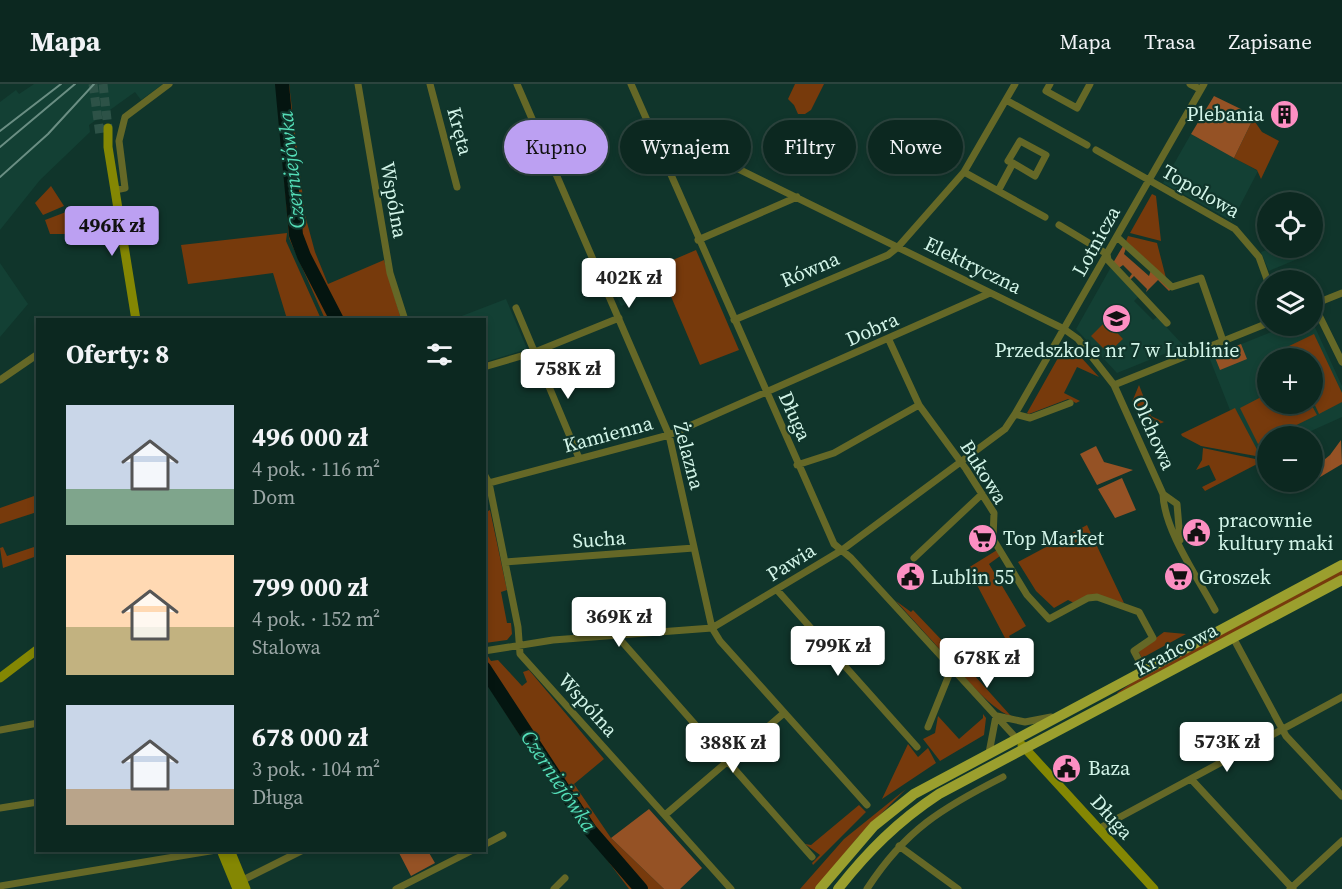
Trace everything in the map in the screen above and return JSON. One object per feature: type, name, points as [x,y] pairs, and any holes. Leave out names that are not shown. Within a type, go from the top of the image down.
[{"type":"main road","points":[[108,128],[108,147],[136,318]]},
{"type":"main road","points":[[100,135],[108,147]]},
{"type":"main road","name":"Krańcowa","points":[[820,889],[886,814],[930,785],[1342,565]]},
{"type":"main road","name":"Krańcowa","points":[[838,889],[881,838],[911,812],[939,794],[1342,580]]},
{"type":"main road","points":[[0,678],[36,651]]},
{"type":"main road","name":"Długa","points":[[1017,739],[1154,889]]},
{"type":"main road","points":[[221,852],[240,886]]},
{"type":"main road","points":[[231,852],[240,886]]},
{"type":"street","points":[[115,190],[125,188],[119,141],[125,117],[169,84]]},
{"type":"street","name":"Wspólna","points":[[358,84],[390,273],[404,318]]},
{"type":"street","name":"Kręta","points":[[430,84],[458,187]]},
{"type":"street","name":"Żelazna","points":[[517,84],[669,435],[712,628],[720,641],[867,805]]},
{"type":"street","name":"Długa","points":[[631,84],[648,120]]},
{"type":"street","name":"Równa","points":[[734,320],[888,255],[898,247],[964,172],[1015,84]]},
{"type":"street","points":[[1050,84],[1046,91],[1077,108],[1090,84]]},
{"type":"street","points":[[1190,84],[1202,87]]},
{"type":"street","name":"Lotnicza","points":[[1015,414],[1202,87]]},
{"type":"street","points":[[1006,100],[1087,145]]},
{"type":"street","points":[[1020,141],[1046,155],[1035,176],[1013,164],[1008,161],[1020,141]]},
{"type":"street","name":"Topolowa","points":[[1096,150],[1235,229],[1251,245],[1264,270]]},
{"type":"street","points":[[998,191],[1013,164]]},
{"type":"street","points":[[964,172],[1045,217]]},
{"type":"street","name":"Długa","points":[[671,174],[826,531],[834,544],[1017,739]]},
{"type":"street","name":"Elektryczna","points":[[750,174],[1064,329],[1078,339],[1114,385]]},
{"type":"street","points":[[698,240],[797,197]]},
{"type":"street","points":[[1059,225],[1107,254],[1108,260],[1167,323]]},
{"type":"street","points":[[1117,237],[1172,287],[1201,278],[1223,341]]},
{"type":"street","name":"Dobra","points":[[765,393],[889,340],[990,293]]},
{"type":"street","points":[[1323,301],[1342,293]]},
{"type":"street","points":[[516,308],[579,458]]},
{"type":"street","points":[[486,366],[535,352],[619,318]]},
{"type":"street","points":[[1323,325],[1342,362]]},
{"type":"street","points":[[1114,385],[1257,327]]},
{"type":"street","name":"Bukowa","points":[[889,340],[919,405],[961,462],[994,513],[993,539],[1027,595],[1049,619],[1088,598],[1097,597],[1139,612],[1153,638],[1134,651],[1144,670]]},
{"type":"street","points":[[0,380],[36,355]]},
{"type":"street","name":"Olchowa","points":[[1114,385],[1163,494],[1163,507],[1180,545],[1215,610]]},
{"type":"street","name":"Kamienna","points":[[489,483],[669,435],[765,393]]},
{"type":"street","points":[[1015,414],[1030,418],[1070,403]]},
{"type":"street","points":[[797,465],[834,453],[919,405]]},
{"type":"street","name":"Pawia","points":[[487,650],[562,639],[712,628],[842,550],[1005,429],[1015,414]]},
{"type":"street","name":"Wspólna","points":[[486,478],[506,562],[523,659],[731,889]]},
{"type":"street","points":[[914,558],[982,494]]},
{"type":"street","name":"Olchowa","points":[[1163,494],[1177,504],[1180,545]]},
{"type":"street","name":"Sucha","points":[[506,562],[694,549]]},
{"type":"street","points":[[777,590],[917,747]]},
{"type":"street","points":[[617,636],[812,857]]},
{"type":"street","points":[[1236,642],[1282,730],[1342,796]]},
{"type":"street","points":[[928,727],[951,670]]},
{"type":"street","points":[[1098,829],[1342,697]]},
{"type":"street","points":[[665,815],[784,713]]},
{"type":"street","points":[[988,753],[996,716]]},
{"type":"street","name":"Krańcowa","points":[[996,716],[1025,722],[1059,716]]},
{"type":"street","points":[[0,730],[36,723]]},
{"type":"street","points":[[867,889],[899,846],[950,804],[1003,777]]},
{"type":"street","points":[[1191,778],[1291,888],[1342,841]]},
{"type":"street","points":[[0,808],[36,802]]},
{"type":"street","points":[[486,843],[502,836]]},
{"type":"street","points":[[899,846],[958,889]]},
{"type":"street","points":[[5,887],[205,852]]},
{"type":"street","points":[[240,886],[300,852]]},
{"type":"street","points":[[396,889],[469,852]]},
{"type":"street","points":[[554,889],[565,878]]},
{"type":"shaded area","points":[[34,84],[163,84],[141,100],[135,92],[89,125],[90,132],[40,180],[0,230],[0,102],[16,90],[19,94]]},
{"type":"shaded area","points":[[277,84],[289,84],[305,215],[315,252],[328,284],[384,260],[401,318],[325,318],[289,238]]},
{"type":"shaded area","points":[[795,84],[824,84],[811,110],[805,114],[798,114],[788,99]]},
{"type":"shaded area","points":[[1214,96],[1247,112],[1253,119],[1234,158],[1191,134]]},
{"type":"shaded area","points":[[1253,119],[1262,132],[1279,141],[1261,179],[1257,170],[1234,158]]},
{"type":"shaded area","points":[[1191,134],[1258,171],[1232,221],[1163,183]]},
{"type":"shaded area","points":[[51,186],[64,206],[43,215],[35,203]]},
{"type":"shaded area","points":[[1152,194],[1156,196],[1161,241],[1130,233]]},
{"type":"shaded area","points":[[66,212],[72,234],[50,234],[45,220]]},
{"type":"shaded area","points":[[287,233],[286,241],[321,318],[287,318],[273,273],[188,284],[181,245]]},
{"type":"shaded area","points":[[1128,236],[1157,243],[1166,278],[1126,241]]},
{"type":"shaded area","points":[[1123,246],[1126,248],[1124,254],[1149,276],[1151,270],[1171,289],[1169,291],[1158,280],[1146,292],[1147,289],[1134,276],[1130,280],[1132,274],[1123,265],[1119,268],[1113,263]]},
{"type":"shaded area","points":[[696,250],[739,350],[700,365],[667,287],[661,290],[652,269]]},
{"type":"shaded area","points":[[1264,258],[1300,258],[1271,270],[1269,270]]},
{"type":"shaded area","points":[[0,263],[28,304],[0,337]]},
{"type":"shaded area","name":"Przedszkole nr 7 w Lublinie","points":[[1111,267],[1138,297],[1134,301],[1153,320],[1157,317],[1184,346],[1117,373],[1076,329]]},
{"type":"shaded area","points":[[636,272],[647,296],[621,306],[610,283]]},
{"type":"shaded area","points":[[506,299],[527,349],[486,362],[486,318],[457,318]]},
{"type":"shaded area","points":[[1106,321],[1123,339],[1108,353],[1091,336]]},
{"type":"shaded area","points":[[1261,336],[1319,336],[1342,386],[1342,417],[1322,426],[1257,426],[1257,450],[1235,409],[1230,410],[1209,357]]},
{"type":"shaded area","points":[[1310,336],[1315,336],[1321,348],[1287,348]]},
{"type":"shaded area","points":[[1067,342],[1099,377],[1077,367],[1064,393],[1080,401],[1076,403],[1068,399],[1027,413]]},
{"type":"shaded area","points":[[1241,344],[1247,359],[1220,370],[1214,355]]},
{"type":"shaded area","points":[[1323,353],[1342,393],[1342,402],[1323,412]]},
{"type":"shaded area","points":[[1139,385],[1151,416],[1164,422],[1146,430],[1144,425],[1156,420],[1152,418],[1141,421],[1132,402]]},
{"type":"shaded area","points":[[1257,399],[1257,414],[1317,415],[1294,426],[1257,426],[1257,442],[1240,408]]},
{"type":"shaded area","points":[[1235,408],[1257,449],[1257,456],[1201,446],[1181,434]]},
{"type":"shaded area","points":[[1341,440],[1342,464],[1323,475],[1323,461]]},
{"type":"shaded area","points":[[1096,446],[1104,462],[1133,470],[1097,485],[1080,454]]},
{"type":"shaded area","points":[[1203,448],[1257,459],[1257,464],[1205,491],[1202,487],[1216,480],[1209,465],[1196,470],[1202,460]]},
{"type":"shaded area","points":[[1122,478],[1136,510],[1115,518],[1098,489]]},
{"type":"shaded area","points":[[36,495],[36,512],[0,524],[0,508]]},
{"type":"shaded area","points":[[490,510],[507,590],[501,592],[507,623],[511,623],[512,634],[507,640],[486,643],[486,512]]},
{"type":"shaded area","points":[[1087,525],[1124,603],[1093,594],[1074,603],[1068,600],[1054,608],[1036,591],[1018,562]]},
{"type":"shaded area","points":[[36,546],[36,556],[3,568],[0,548],[3,547],[7,556]]},
{"type":"shaded area","points":[[997,550],[1000,556],[989,564],[1026,626],[1009,636],[1011,640],[1005,638],[968,568]]},
{"type":"shaded area","points":[[1342,570],[1342,575],[1117,693],[1136,680]]},
{"type":"shaded area","points":[[896,601],[911,612],[913,610],[953,652],[944,654]]},
{"type":"shaded area","points":[[1164,632],[1186,634],[1142,658],[1138,651]]},
{"type":"shaded area","points":[[486,653],[491,661],[498,660],[522,686],[527,682],[523,672],[529,670],[604,759],[574,784],[611,838],[664,889],[629,889],[559,796],[486,683]]},
{"type":"shaded area","points":[[956,655],[1013,717],[997,709],[964,677],[952,663]]},
{"type":"shaded area","points":[[983,714],[986,718],[984,735],[940,761],[923,739],[935,733],[938,716],[959,739],[983,718]]},
{"type":"shaded area","points":[[908,744],[918,757],[928,748],[936,763],[882,799]]},
{"type":"shaded area","points":[[906,789],[858,837],[815,889],[800,889],[844,839]]},
{"type":"shaded area","points":[[859,805],[866,812],[813,865],[812,863],[820,855],[805,844],[811,845]]},
{"type":"shaded area","points":[[649,809],[702,868],[680,889],[664,889],[611,838]]},
{"type":"shaded area","points":[[399,852],[429,852],[435,863],[411,876]]},
{"type":"waterway","name":"Czerniejówka","points":[[282,84],[296,235],[304,256],[336,318]]},
{"type":"waterway","name":"Czerniejówka","points":[[486,671],[590,830],[641,889]]},
{"type":"tunnel","points":[[93,84],[100,135]]},
{"type":"tunnel","points":[[103,84],[108,128]]},
{"type":"railway","points":[[0,131],[61,84]]},
{"type":"railway","points":[[0,147],[75,84]]},
{"type":"railway","points":[[0,177],[48,134],[94,84]]},
{"type":"place","name":"Plebania","points":[[1285,114]]},
{"type":"place","name":"Przedszkole nr 7 w Lublinie","points":[[1117,319]]},
{"type":"place","name":"pracownie kultury maki","points":[[1197,532]]},
{"type":"place","name":"Top Market","points":[[982,538]]},
{"type":"place","name":"Lublin 55","points":[[910,577]]},
{"type":"place","name":"Groszek","points":[[1178,577]]},
{"type":"place","name":"Baza","points":[[1067,768]]}]
